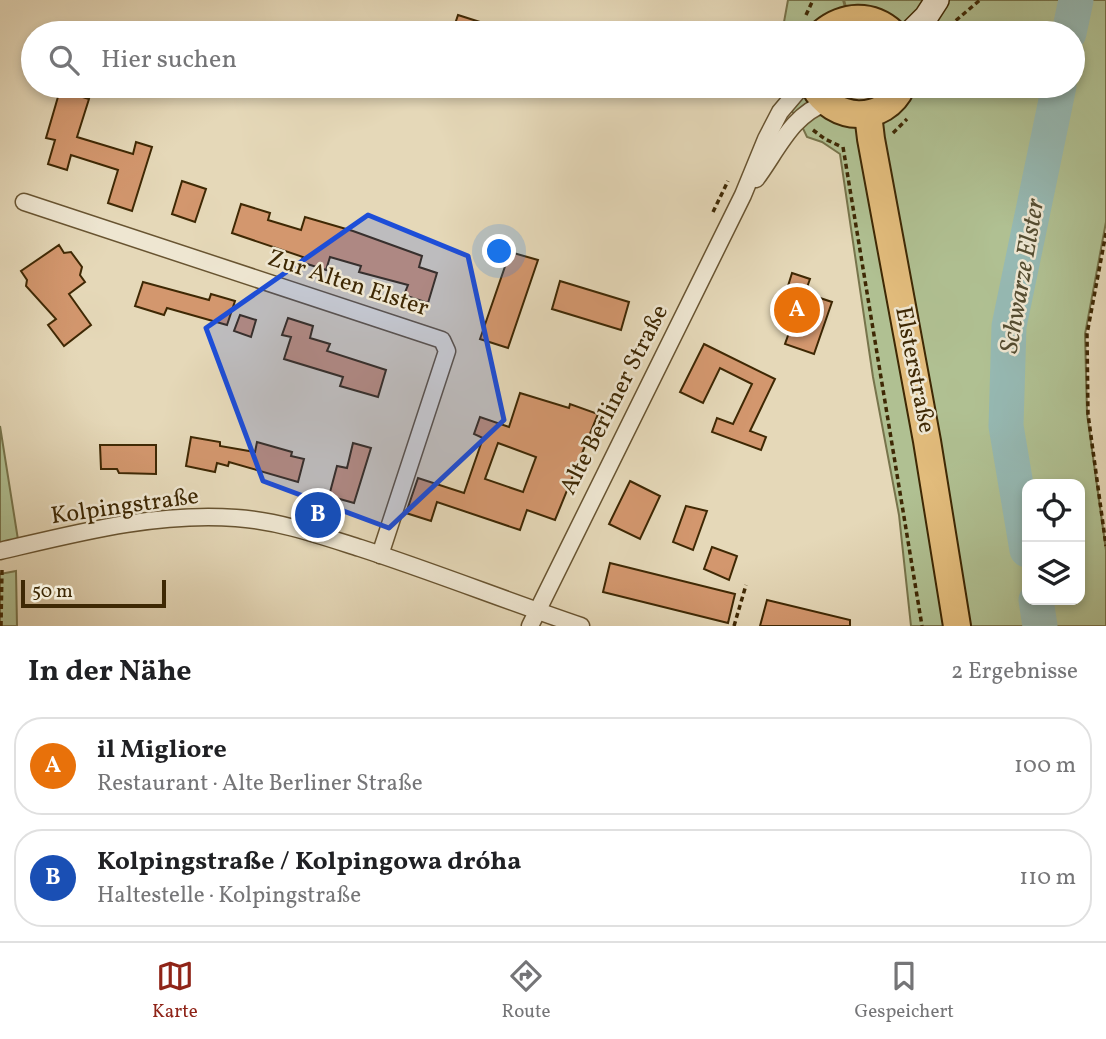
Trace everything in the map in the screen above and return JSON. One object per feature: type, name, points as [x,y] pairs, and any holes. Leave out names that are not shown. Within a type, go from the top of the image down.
[{"type":"main road","points":[[922,21],[937,0]]},
{"type":"main road","points":[[846,9],[874,21]]},
{"type":"main road","points":[[823,98],[837,110],[852,115],[868,114],[886,106],[892,98]]},
{"type":"main road","name":"Elsterstraße","points":[[868,114],[870,139],[927,441],[957,626]]},
{"type":"street","name":"Alte Berliner Straße","points":[[533,618],[743,195],[775,121],[793,98]]},
{"type":"street","name":"Alte Berliner Straße","points":[[743,195],[791,129],[816,106],[819,98]]},
{"type":"street","name":"Zur Alten Elster","points":[[24,202],[442,340],[447,351],[380,555]]},
{"type":"street","name":"Kolpingstraße","points":[[1,551],[96,529],[181,517],[262,520],[380,555],[533,618],[581,626]]},
{"type":"path","points":[[956,21],[981,0]]},
{"type":"path","points":[[843,147],[922,626]]},
{"type":"path","points":[[1106,233],[1087,334],[1088,414],[1106,546]]},
{"type":"path","points":[[1,551],[1,626]]},
{"type":"path","points":[[734,626],[746,585]]},
{"type":"highlighted area","points":[[368,215],[468,256],[504,420],[389,528],[263,481],[206,328]]},
{"type":"green space","points":[[788,0],[843,0],[848,18],[843,21],[784,21]]},
{"type":"green space","points":[[844,0],[936,0],[918,21],[861,21],[849,18]]},
{"type":"green space","points":[[939,0],[1106,0],[1106,222],[1085,334],[1087,414],[1106,550],[1106,626],[960,626],[878,111],[891,98],[1085,98],[1085,21],[921,21]]},
{"type":"green space","points":[[794,98],[820,98],[867,115],[955,626],[911,626],[899,515],[873,377],[840,154],[822,142],[807,137],[799,120],[787,105]]},
{"type":"green space","points":[[0,426],[19,546],[0,550]]},
{"type":"green space","points":[[16,571],[17,626],[0,626],[0,574]]},
{"type":"building","points":[[458,15],[477,21],[456,21]]},
{"type":"building","points":[[58,98],[86,98],[89,99],[77,137],[133,154],[136,142],[152,147],[132,211],[108,203],[118,170],[71,155],[67,170],[48,164],[55,140],[46,138]]},
{"type":"building","points":[[182,181],[206,189],[195,222],[172,214]]},
{"type":"building","points":[[241,204],[270,213],[268,220],[301,230],[305,217],[422,256],[419,267],[437,273],[428,303],[404,295],[408,285],[359,272],[361,266],[330,257],[326,270],[301,262],[303,257],[232,233]]},
{"type":"building","points":[[59,245],[64,253],[71,252],[82,267],[80,275],[85,282],[69,294],[91,325],[64,346],[48,325],[56,319],[26,286],[27,280],[21,271]]},
{"type":"building","points":[[510,252],[538,260],[508,348],[480,339]]},
{"type":"building","points":[[792,273],[810,279],[805,293],[832,302],[814,354],[785,344],[790,330],[783,328],[796,290],[788,286]]},
{"type":"building","points":[[560,281],[629,302],[621,330],[552,309]]},
{"type":"building","points":[[143,282],[209,300],[211,294],[235,301],[227,325],[167,308],[164,315],[135,306]]},
{"type":"building","points":[[240,315],[256,320],[251,337],[234,331]]},
{"type":"building","points":[[288,318],[313,326],[310,338],[330,344],[327,351],[386,370],[378,397],[340,386],[343,377],[284,359],[291,337],[282,335]]},
{"type":"building","points":[[704,344],[775,379],[750,431],[766,437],[761,450],[712,432],[717,418],[733,424],[752,384],[720,368],[703,403],[680,392]]},
{"type":"building","points":[[520,393],[569,408],[570,404],[598,414],[555,520],[527,510],[520,530],[437,502],[431,521],[406,513],[418,478],[464,493],[483,438],[474,434],[480,417],[509,427]],"holes":[[[498,443],[536,457],[523,492],[485,479]]]},
{"type":"building","points":[[191,437],[220,442],[220,446],[255,452],[257,442],[292,452],[291,456],[304,459],[298,482],[229,462],[228,466],[217,463],[215,472],[186,466]]},
{"type":"building","points":[[353,443],[371,448],[354,503],[329,496],[337,466],[347,468]]},
{"type":"building","points":[[100,445],[156,445],[156,474],[119,473],[117,469],[101,469]]},
{"type":"building","points":[[630,481],[660,496],[640,539],[609,524]]},
{"type":"building","points":[[686,506],[707,511],[693,550],[673,542]]},
{"type":"building","points":[[712,547],[737,556],[729,580],[704,569]]},
{"type":"building","points":[[610,563],[735,594],[728,623],[603,592]]},
{"type":"building","points":[[767,600],[850,620],[850,626],[760,626]]},
{"type":"waterway","name":"Schwarze Elster","points":[[1072,21],[1076,0]]},
{"type":"waterway","name":"Schwarze Elster","points":[[1026,542],[1006,426],[1009,326],[1056,98]]},
{"type":"waterway","name":"Schwarze Elster","points":[[1037,605],[1040,626]]},
{"type":"place","name":"il Migliore","points":[[797,310]]},
{"type":"place","name":"Kolpingstraße / Kolpingowa dróha","points":[[318,515]]}]
